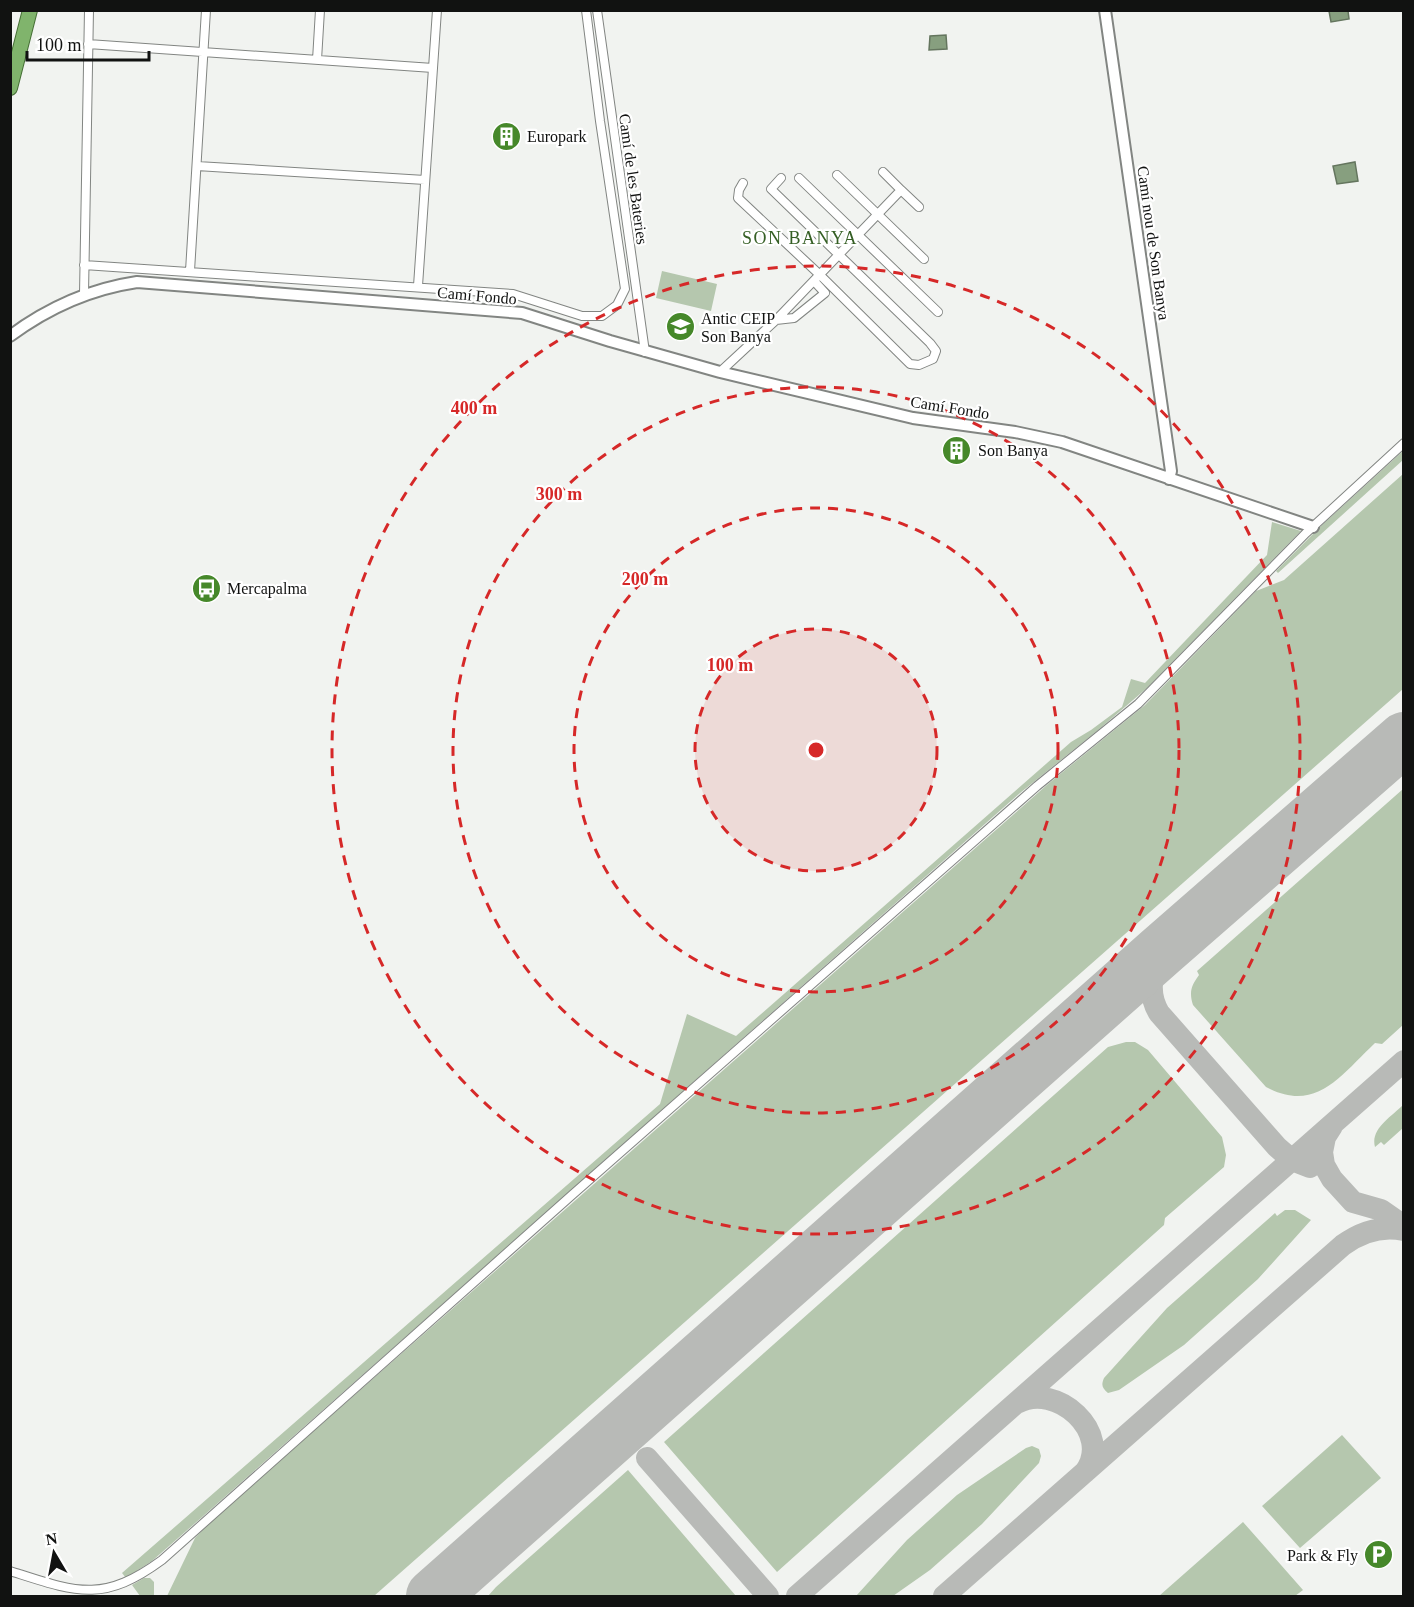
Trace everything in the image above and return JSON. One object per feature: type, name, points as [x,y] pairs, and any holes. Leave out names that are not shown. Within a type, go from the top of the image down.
[{"type":"highway","points":[[10,64],[28,10]]},
{"type":"highway","points":[[10,88],[28,10]]},
{"type":"street","points":[[84,294],[89,10]]},
{"type":"street","points":[[190,271],[206,10]]},
{"type":"street","points":[[317,60],[320,10]]},
{"type":"street","points":[[418,286],[437,10]]},
{"type":"street","points":[[84,265],[513,294],[582,316],[602,316],[616,305],[625,289],[586,10]]},
{"type":"street","name":"Camí de les Bateries","points":[[597,10],[645,352]]},
{"type":"street","name":"Camí nou de Son Banya","points":[[1105,10],[1171,471],[1169,479]]},
{"type":"street","points":[[88,44],[433,68]]},
{"type":"street","points":[[197,166],[425,180]]},
{"type":"street","points":[[883,172],[919,207]]},
{"type":"street","points":[[837,175],[924,259]]},
{"type":"street","points":[[744,183],[739,190],[738,198],[817,278],[910,364],[919,365],[933,359],[936,351],[930,343],[771,189],[781,178]]},
{"type":"street","points":[[799,178],[938,312]]},
{"type":"street","points":[[720,372],[776,320],[901,190]]},
{"type":"street","points":[[776,320],[794,318],[825,293],[817,278]]},
{"type":"street","name":"Camí Fondo","points":[[10,336],[38,317],[84,294],[109,286],[137,282],[522,313],[645,352],[720,372],[913,418],[1015,432],[1062,442],[1312,527]]},
{"type":"street","points":[[10,1571],[66,1588],[80,1590],[110,1588],[129,1582],[162,1560],[1028,794],[1138,704],[1312,527],[1404,443]]},
{"type":"shaded area","points":[[1329,11],[1348,11],[1349,19],[1331,22]]},
{"type":"shaded area","points":[[946,35],[947,49],[929,50],[930,36]]},
{"type":"shaded area","points":[[1355,162],[1358,181],[1337,184],[1333,166]]},
{"type":"shaded area","points":[[662,271],[717,284],[711,311],[656,298]]},
{"type":"shaded area","points":[[1403,451],[1403,460],[1278,573],[1276,571],[1322,525]]},
{"type":"shaded area","points":[[1403,474],[1403,689],[374,1596],[167,1596],[195,1538],[207,1525],[1048,784],[1145,705],[1256,591],[1284,580]]},
{"type":"shaded area","points":[[1272,522],[1301,531],[1147,688],[1020,793],[201,1518],[152,1561],[126,1578],[122,1573],[660,1104],[687,1014],[736,1036],[1071,742],[1122,707],[1131,679],[1145,683],[1267,555]]},
{"type":"shaded area","points":[[1403,789],[1403,1025],[1382,1044],[1375,1043],[1339,1078],[1313,1093],[1299,1096],[1284,1094],[1266,1087],[1193,1005],[1191,993],[1199,975],[1197,971]]},
{"type":"shaded area","points":[[1135,1042],[1148,1050],[1222,1137],[1226,1155],[1224,1167],[1165,1218],[1164,1225],[777,1572],[664,1442],[1108,1047]]},
{"type":"shaded area","points":[[1403,1105],[1403,1128],[1384,1145],[1381,1142],[1375,1147],[1374,1141],[1378,1129]]},
{"type":"shaded area","points":[[1285,1210],[1295,1210],[1311,1220],[1258,1279],[1184,1345],[1119,1390],[1108,1393],[1103,1386],[1104,1378],[1167,1308],[1275,1213],[1277,1216]]},
{"type":"shaded area","points":[[1342,1435],[1381,1478],[1300,1548],[1262,1506]]},
{"type":"shaded area","points":[[1032,1446],[1039,1449],[1041,1456],[1039,1463],[982,1524],[930,1570],[893,1596],[856,1596],[907,1540],[957,1495]]},
{"type":"shaded area","points":[[628,1470],[736,1596],[488,1596],[496,1587]]},
{"type":"shaded area","points":[[1243,1522],[1303,1590],[1295,1596],[1159,1596]]},
{"type":"shaded area","points":[[144,1578],[150,1578],[154,1582],[154,1596],[140,1596],[132,1585]]},
{"type":"taxiway","points":[[1161,951],[1152,982],[1153,997],[1159,1013],[1277,1147],[1292,1160],[1310,1167]]},
{"type":"taxiway","points":[[797,1596],[1404,1061]]},
{"type":"taxiway","points":[[1332,1126],[1325,1137],[1322,1152],[1324,1165],[1332,1179],[1353,1202],[1381,1210],[1404,1226]]},
{"type":"taxiway","points":[[944,1596],[1343,1245],[1357,1236],[1379,1229],[1404,1230]]},
{"type":"taxiway","points":[[1017,1403],[1032,1398],[1048,1399],[1063,1405],[1076,1415],[1087,1427],[1092,1442],[1092,1457],[1085,1472]]},
{"type":"taxiway","points":[[647,1458],[768,1596]]},
{"type":"taxiway","points":[[458,1596],[468,1572],[478,1557]]},
{"type":"runway","points":[[433,1596],[1161,951],[1404,739]]},
{"type":"place","name":"Europark","points":[[506,136]]},
{"type":"place","name":"Antic CEIP Son Banya","points":[[680,327]]},
{"type":"place","name":"Son Banya","points":[[957,450]]},
{"type":"place","name":"Mercapalma","points":[[206,588]]},
{"type":"place","name":"Park & Fly","points":[[1379,1555]]},
{"type":"district","name":"SON BANYA","points":[[800,238]]}]
